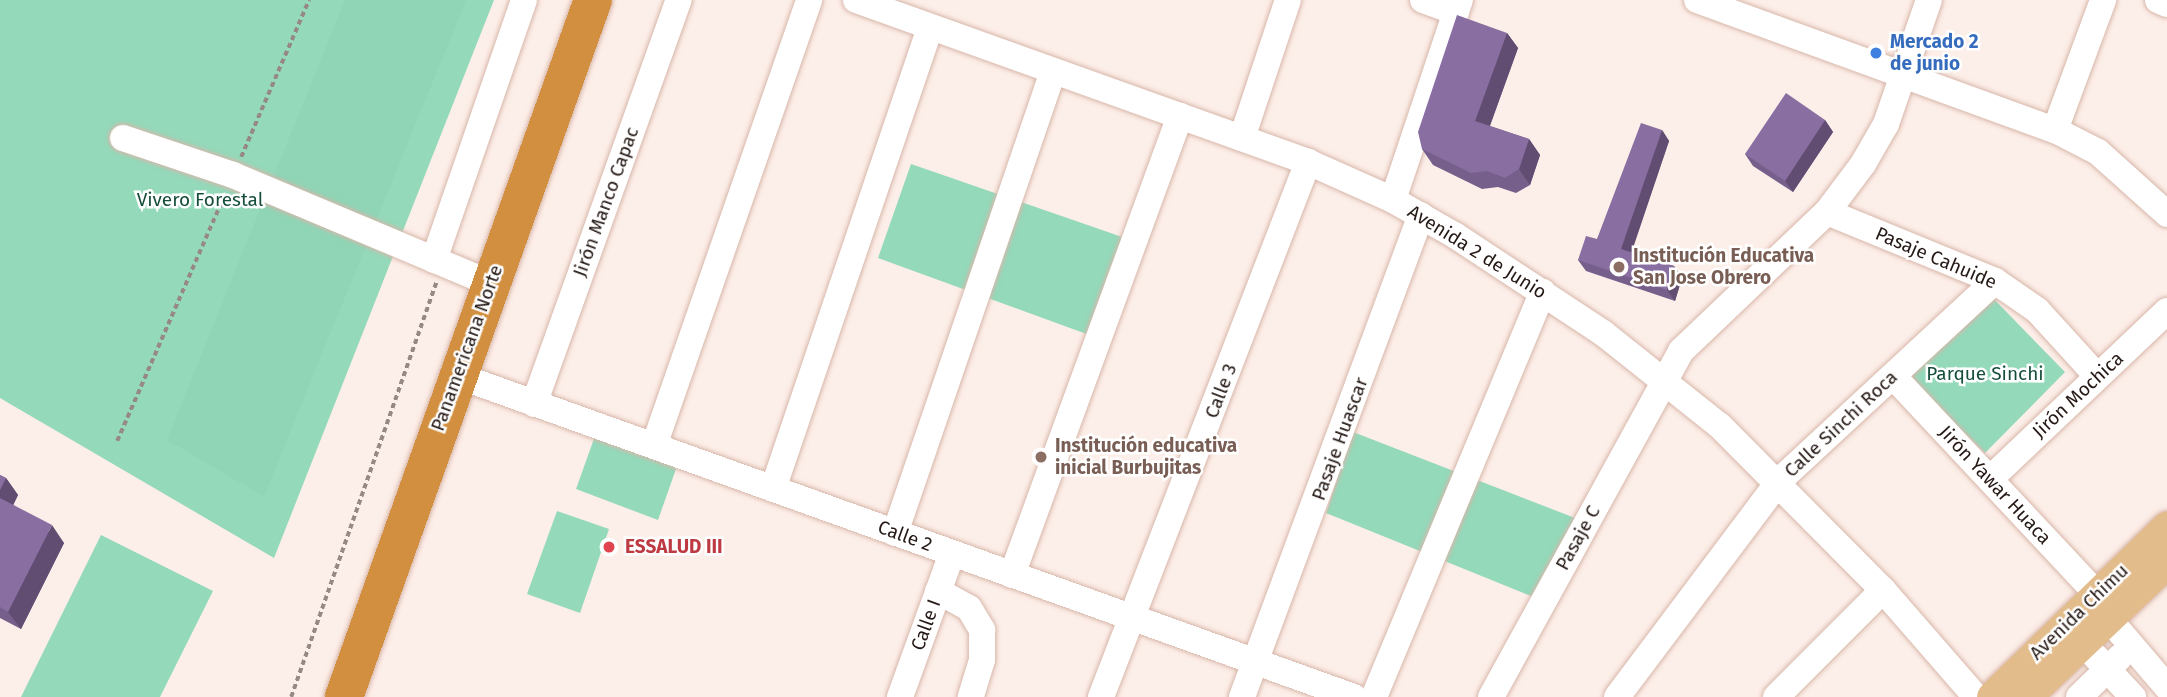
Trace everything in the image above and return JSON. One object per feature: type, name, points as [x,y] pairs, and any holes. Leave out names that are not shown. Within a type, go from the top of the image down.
[{"type":"highway","name":"Panamericana Norte","points":[[344,697],[456,375],[593,0]]},
{"type":"main road","name":"Avenida Chimu","points":[[2024,697],[2083,643],[2102,606],[2167,528]]},
{"type":"main road","name":"Avenida Chimu","points":[[1993,697],[2102,606],[2167,561]]},
{"type":"street","points":[[439,262],[524,0]]},
{"type":"street","name":"Jirón Manco Capac","points":[[534,404],[679,0]]},
{"type":"street","points":[[655,443],[809,0]]},
{"type":"street","name":"Avenida 2 de Junio","points":[[856,0],[930,29],[1308,162],[1421,215],[1543,292],[1665,378],[1779,481],[1883,590],[1976,697]]},
{"type":"street","points":[[1242,138],[1288,0]]},
{"type":"street","points":[[1393,200],[1458,6],[1423,0]]},
{"type":"street","name":"Pasaje C","points":[[1491,697],[1681,351],[1827,212],[1886,124],[1929,0]]},
{"type":"street","points":[[2055,130],[2103,0]]},
{"type":"street","points":[[2158,0],[2167,4]]},
{"type":"street","points":[[1704,1],[2055,130],[2098,152],[2167,214]]},
{"type":"street","points":[[773,489],[930,29]]},
{"type":"street","points":[[895,533],[1054,71]]},
{"type":"street","points":[[1012,575],[1180,116]]},
{"type":"street","points":[[123,138],[233,175],[490,283]]},
{"type":"street","name":"Calle 3","points":[[1101,697],[1308,162]]},
{"type":"street","name":"Pasaje Cahuide","points":[[1827,212],[1995,281],[2037,310],[2097,376]]},
{"type":"street","name":"Pasaje Huascar","points":[[1242,697],[1421,215]]},
{"type":"street","name":"Calle Sinchi Roca","points":[[1617,697],[1779,481],[1995,281]]},
{"type":"street","points":[[1374,697],[1543,292]]},
{"type":"street","name":"Jirón Mochica","points":[[1990,479],[2167,312]]},
{"type":"street","name":"Calle 2","points":[[456,375],[534,404],[655,443],[773,489],[1354,697]]},
{"type":"street","name":"Jirón Yawar Huaca","points":[[1893,376],[1990,479],[2102,606],[2167,687]]},
{"type":"street","name":"Calle I","points":[[900,697],[951,553]]},
{"type":"street","points":[[1776,697],[1883,590]]},
{"type":"street","points":[[938,591],[969,608],[982,630],[982,660],[971,697]]},
{"type":"street","points":[[2083,643],[2133,697]]},
{"type":"street","points":[[2079,697],[2131,645]]},
{"type":"path","points":[[117,441],[309,0]]},
{"type":"path","points":[[291,697],[439,262]]},
{"type":"green space","name":"Vivero Forestal","points":[[0,0],[494,0],[274,558],[0,398]]},
{"type":"green space","points":[[345,0],[466,0],[264,496],[167,440]]},
{"type":"green space","points":[[911,164],[1125,238],[1092,336],[878,258]]},
{"type":"green space","name":"Parque Sinchi","points":[[1989,294],[2065,372],[1985,453],[1904,374]]},
{"type":"green space","points":[[1353,432],[1575,518],[1536,598],[1326,513]]},
{"type":"green space","points":[[595,436],[677,466],[658,520],[576,489]]},
{"type":"green space","points":[[557,511],[609,529],[580,613],[527,594]]},
{"type":"green space","points":[[101,535],[213,591],[160,697],[21,697]]},
{"type":"building","points":[[1457,15],[1507,33],[1475,121],[1529,139],[1519,169],[1505,178],[1487,171],[1471,173],[1422,149],[1418,132]]},
{"type":"building","points":[[1786,93],[1825,120],[1785,181],[1745,154]]},
{"type":"building","points":[[1641,123],[1662,130],[1621,249],[1674,266],[1667,290],[1578,260],[1586,236],[1597,239]]},
{"type":"building","points":[[0,475],[6,478],[0,490]]},
{"type":"building","points":[[0,498],[52,525],[8,612],[0,607]]},
{"type":"place","name":"Mercado 2 de junio","points":[[1876,53]]},
{"type":"place","name":"Institución Educativa San Jose Obrero","points":[[1619,267]]},
{"type":"place","name":"Institución educativa inicial Burbujitas","points":[[1041,457]]},
{"type":"place","name":"ESSALUD III","points":[[609,547]]}]
